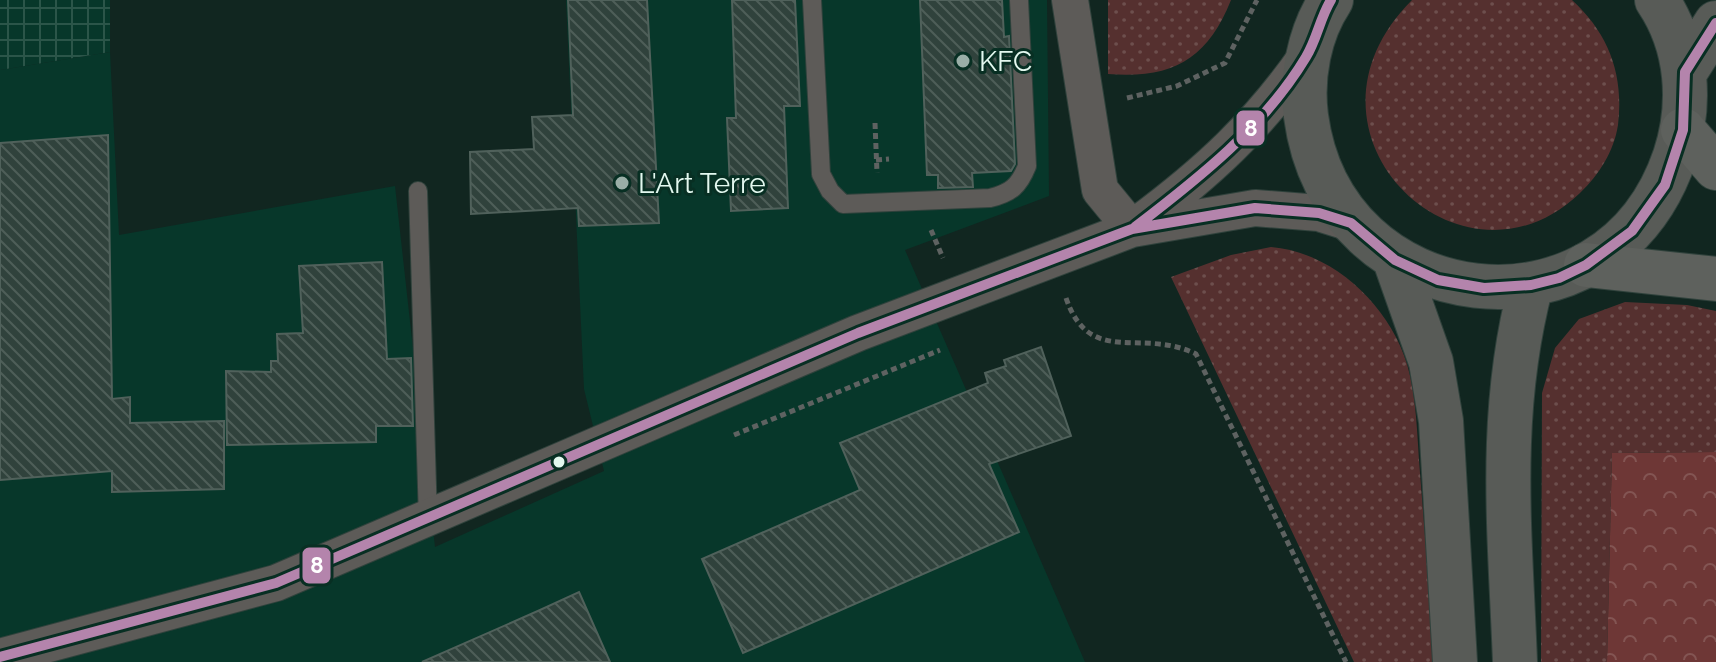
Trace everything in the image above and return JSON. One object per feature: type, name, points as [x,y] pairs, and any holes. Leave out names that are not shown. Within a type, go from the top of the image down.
[{"type":"highway","points":[[1683,130],[1716,168]]},
{"type":"highway","points":[[1586,265],[1716,279]]},
{"type":"main road","points":[[1331,0],[1308,54],[1304,99],[1310,143],[1326,185],[1351,223],[1395,260],[1438,280],[1484,288],[1531,285],[1586,265],[1632,231],[1665,185],[1683,130],[1685,72],[1669,17],[1657,0]]},
{"type":"main road","points":[[1685,72],[1716,23]]},
{"type":"main road","points":[[1395,260],[1431,362],[1441,421],[1455,662]]},
{"type":"main road","points":[[1515,662],[1506,435],[1518,335],[1531,285]]},
{"type":"street","points":[[1070,0],[1100,190],[1132,229]]},
{"type":"street","points":[[1132,229],[1230,151],[1283,90],[1308,54]]},
{"type":"street","points":[[0,657],[276,583],[428,521],[858,333],[1132,229],[1255,208],[1319,213],[1351,223]]},
{"type":"lane","points":[[812,0],[821,174],[830,191],[843,204],[990,198],[1007,194],[1020,184],[1027,166],[1019,0]]},
{"type":"lane","points":[[418,191],[428,521]]},
{"type":"path","points":[[1085,109],[1177,86],[1225,63],[1257,0]]},
{"type":"path","points":[[875,123],[877,174]]},
{"type":"path","points":[[876,160],[889,159]]},
{"type":"path","points":[[1054,260],[1076,325],[1096,340],[1176,344],[1196,354],[1346,662]]},
{"type":"shaded area","points":[[0,0],[110,0],[110,52],[0,70]]},
{"type":"shaded area","points":[[566,0],[1047,0],[1049,196],[905,250],[1085,662],[0,662],[0,70],[110,52],[119,235],[395,186],[435,547],[604,471],[584,389]]},
{"type":"shaded area","points":[[1108,0],[1231,0],[1211,38],[1198,51],[1169,69],[1131,75],[1108,74]]},
{"type":"shaded area","points":[[1412,0],[1572,0],[1585,13],[1611,56],[1619,89],[1619,107],[1616,135],[1609,153],[1580,193],[1533,223],[1485,230],[1440,217],[1402,189],[1376,150],[1366,102],[1376,51]]},
{"type":"shaded area","points":[[1271,247],[1316,259],[1356,285],[1372,302],[1399,342],[1415,404],[1435,662],[1354,662],[1171,277],[1231,255]]},
{"type":"shaded area","points":[[1625,302],[1687,305],[1716,311],[1716,452],[1612,453],[1607,662],[1541,662],[1542,393],[1555,348],[1579,319]]},
{"type":"green space","points":[[1716,452],[1716,662],[1607,662],[1612,453]]},
{"type":"building","points":[[568,0],[647,0],[659,223],[579,226],[578,208],[471,214],[470,152],[534,149],[532,117],[573,115]]},
{"type":"building","points":[[732,0],[795,0],[800,106],[784,106],[788,208],[731,211],[727,118],[736,118]]},
{"type":"building","points":[[920,0],[1002,0],[1004,37],[1009,36],[1015,164],[1011,171],[972,173],[973,187],[938,188],[938,175],[927,175]]},
{"type":"building","points":[[108,135],[112,399],[130,397],[130,423],[224,421],[224,489],[112,492],[112,471],[0,480],[0,143]]},
{"type":"building","points":[[382,262],[387,359],[411,358],[413,426],[376,426],[376,442],[227,445],[226,371],[271,372],[271,361],[278,361],[277,334],[303,333],[299,266]]},
{"type":"building","points":[[1041,347],[1071,436],[989,464],[1019,532],[743,653],[702,559],[860,490],[840,443],[988,383],[985,373],[1006,366],[1004,360]]},
{"type":"building","points":[[579,592],[610,662],[422,662],[540,610]]},
{"type":"transit line","name":"8","points":[[1135,227],[1229,150],[1271,106],[1306,57],[1331,0]]},
{"type":"transit line","name":"8","points":[[0,657],[276,583],[858,333],[1132,229],[1255,208],[1319,213],[1351,223],[1395,260],[1438,280],[1484,288],[1531,285],[1559,278],[1586,265],[1632,231],[1665,185],[1683,130],[1685,72],[1716,23]]},
{"type":"place","name":"KFC","points":[[963,61]]},
{"type":"place","name":"L'Art Terre","points":[[622,183]]}]
